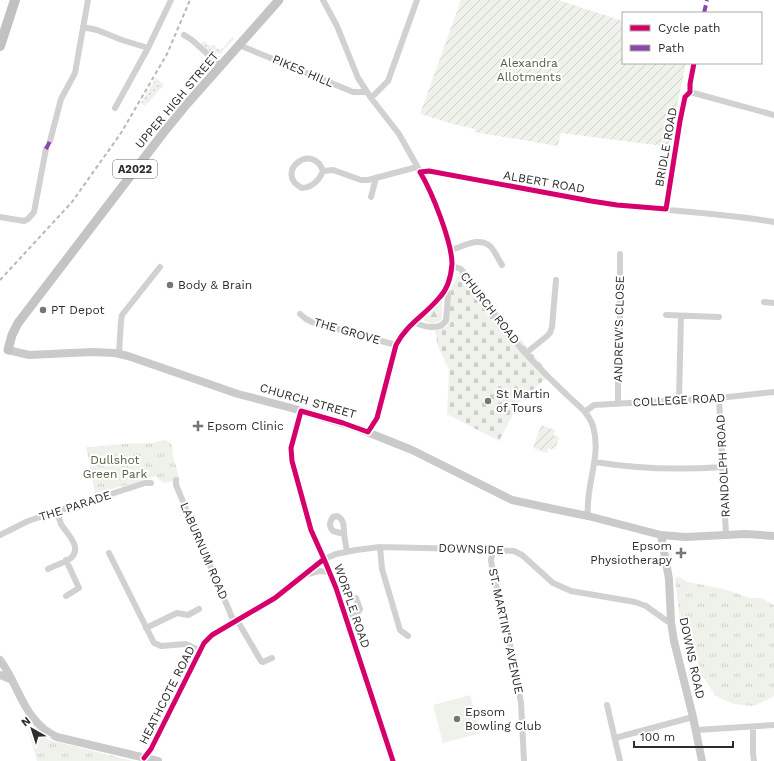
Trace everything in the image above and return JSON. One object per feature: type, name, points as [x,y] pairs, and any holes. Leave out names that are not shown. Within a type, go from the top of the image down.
[{"type":"highway","points":[[0,46],[15,0]]},
{"type":"main road","name":"UPPER HIGH STREET","points":[[2,350],[26,312],[164,132],[279,0]]},
{"type":"main road","name":"CHURCH STREET","points":[[2,350],[29,355],[92,352],[119,354],[136,358],[238,394],[343,423],[368,432],[427,457],[505,497],[661,535],[685,537],[746,534],[774,536]]},
{"type":"main road","name":"DOWNS ROAD","points":[[661,535],[669,579],[671,622],[702,761]]},
{"type":"main road","points":[[0,660],[34,720],[47,732],[57,737],[158,761]]},
{"type":"main road","points":[[0,675],[10,679]]},
{"type":"street","points":[[50,141],[61,99],[75,73],[88,0]]},
{"type":"street","points":[[115,108],[148,48],[171,0]]},
{"type":"street","name":"CHURCH ROAD","points":[[323,0],[337,26],[358,78],[371,98],[399,134],[435,201],[450,250],[452,266],[460,269],[526,353],[566,394],[586,411]]},
{"type":"street","points":[[371,98],[388,81],[417,0]]},
{"type":"street","points":[[83,27],[97,30],[148,48]]},
{"type":"street","points":[[184,35],[192,40],[221,66]]},
{"type":"street","name":"PIKES HILL","points":[[239,45],[353,92],[367,92]]},
{"type":"street","name":"BRIDLE ROAD","points":[[666,209],[675,150],[687,93],[690,92],[774,115]]},
{"type":"street","points":[[0,218],[24,221],[34,212],[46,149]]},
{"type":"street","points":[[306,159],[311,159],[317,162],[323,171],[317,182],[311,186],[302,188],[293,180],[291,175],[293,167],[300,160],[306,159]]},
{"type":"street","name":"ALBERT ROAD","points":[[323,171],[333,170],[361,180],[368,180],[419,170],[429,171],[617,205],[666,209],[774,222]]},
{"type":"street","points":[[371,197],[376,178]]},
{"type":"street","points":[[450,250],[473,242],[481,242],[490,246],[502,265]]},
{"type":"street","name":"ANDREW'S CLOSE","points":[[618,404],[620,254]]},
{"type":"street","points":[[414,322],[419,325],[438,327],[444,324],[446,320],[448,296],[447,288],[452,266]]},
{"type":"street","points":[[119,354],[122,315],[160,267]]},
{"type":"street","points":[[526,353],[550,333],[552,327],[556,280]]},
{"type":"street","points":[[368,432],[377,418],[396,345],[400,336],[439,299],[447,288]]},
{"type":"street","points":[[764,302],[774,303]]},
{"type":"street","name":"THE GROVE","points":[[300,314],[312,322],[396,345]]},
{"type":"street","points":[[666,315],[719,317]]},
{"type":"street","points":[[679,400],[681,316]]},
{"type":"street","name":"COLLEGE ROAD","points":[[586,411],[594,405],[719,398],[774,392]]},
{"type":"street","name":"RANDOLPH ROAD","points":[[719,398],[726,535]]},
{"type":"street","name":"WORPLE ROAD","points":[[301,411],[291,454],[311,530],[330,574],[345,616],[393,761]]},
{"type":"street","points":[[586,411],[593,426],[595,462],[588,497],[588,516]]},
{"type":"street","points":[[595,462],[641,468],[675,469],[723,467]]},
{"type":"street","name":"LABURNUM ROAD","points":[[176,480],[176,485],[236,621],[261,661],[263,662],[272,658]]},
{"type":"street","name":"THE PARADE","points":[[0,535],[28,521],[138,485],[151,483]]},
{"type":"street","points":[[48,569],[74,555],[75,548],[73,540],[62,526],[56,512]]},
{"type":"street","points":[[344,534],[347,552]]},
{"type":"street","points":[[380,547],[382,569],[400,630],[408,636]]},
{"type":"street","name":"DOWNSIDE","points":[[324,559],[347,552],[380,547],[507,550],[518,553],[553,583],[571,592],[635,602],[646,606],[667,621],[671,622]]},
{"type":"street","name":"ST. MARTIN'S AVENUE","points":[[493,550],[491,560],[492,567],[512,654],[521,704],[524,761]]},
{"type":"street","points":[[109,553],[152,640],[157,645],[164,646],[183,644],[200,651]]},
{"type":"street","name":"HEATHCOTE ROAD","points":[[144,758],[151,749],[200,651],[208,639],[275,598],[324,559]]},
{"type":"street","points":[[66,560],[79,588],[66,596]]},
{"type":"street","points":[[307,574],[323,571],[329,572],[330,574]]},
{"type":"street","points":[[345,616],[359,611],[360,609],[356,598]]},
{"type":"street","points":[[146,628],[177,613],[188,615],[199,609]]},
{"type":"street","points":[[607,705],[620,761]]},
{"type":"street","points":[[615,738],[693,717]]},
{"type":"street","points":[[696,730],[774,725]]},
{"type":"street","points":[[753,727],[752,753],[754,761]]},
{"type":"green space","name":"Alexandra Allotments","points":[[461,0],[558,0],[622,21],[622,64],[686,64],[674,120],[671,147],[561,133],[558,146],[475,132],[475,129],[420,114]]},
{"type":"green space","points":[[232,37],[234,39],[220,54],[211,52],[201,44],[204,41],[211,47],[213,45],[219,50],[223,48]]},
{"type":"green space","points":[[156,78],[164,85],[145,106],[141,103]]},
{"type":"green space","name":"St Martin of Tours","points":[[459,265],[550,375],[520,401],[499,441],[447,414],[449,370],[438,346],[434,326],[447,327],[451,288],[459,275]]},
{"type":"green space","points":[[442,301],[442,318],[440,321],[432,324],[424,321],[424,319]]},
{"type":"green space","points":[[541,425],[555,430],[553,435],[559,437],[555,450],[549,448],[547,453],[533,448]]},
{"type":"green space","name":"Dullshot Green Park","points":[[163,440],[168,441],[172,445],[173,456],[180,480],[164,483],[155,476],[144,481],[95,493],[86,447],[148,443]]},
{"type":"green space","points":[[677,576],[688,582],[724,589],[750,598],[761,598],[774,605],[774,696],[751,706],[734,704],[715,695],[700,672],[694,646],[685,628],[681,630],[675,579]]},
{"type":"green space","name":"Epsom Bowling Club","points":[[470,695],[481,733],[443,743],[433,705]]},
{"type":"green space","points":[[31,727],[49,740],[133,761],[37,761],[28,729]]},
{"type":"railway","points":[[0,280],[72,202],[121,133],[167,54],[190,0]]},
{"type":"marked path","points":[[704,12],[707,0]]},
{"type":"marked path","points":[[46,149],[50,141]]},
{"type":"cycle path","points":[[393,761],[336,588],[311,530],[292,461],[291,448],[301,411],[368,432],[377,418],[396,345],[410,326],[434,304],[447,287],[452,264],[449,243],[435,204],[420,172],[429,171],[617,205],[666,209],[680,121],[685,97],[690,92],[694,64]]},
{"type":"cycle path","points":[[144,758],[151,749],[204,643],[212,635],[275,598],[324,559]]},
{"type":"place","name":"Body & Brain","points":[[170,285]]},
{"type":"place","name":"PT Depot","points":[[43,310]]},
{"type":"place","name":"St Martin of Tours","points":[[488,401]]},
{"type":"place","name":"Epsom Clinic","points":[[198,426]]},
{"type":"place","name":"Epsom Physiotherapy","points":[[681,553]]},
{"type":"place","name":"Epsom Bowling Club","points":[[457,719]]}]
